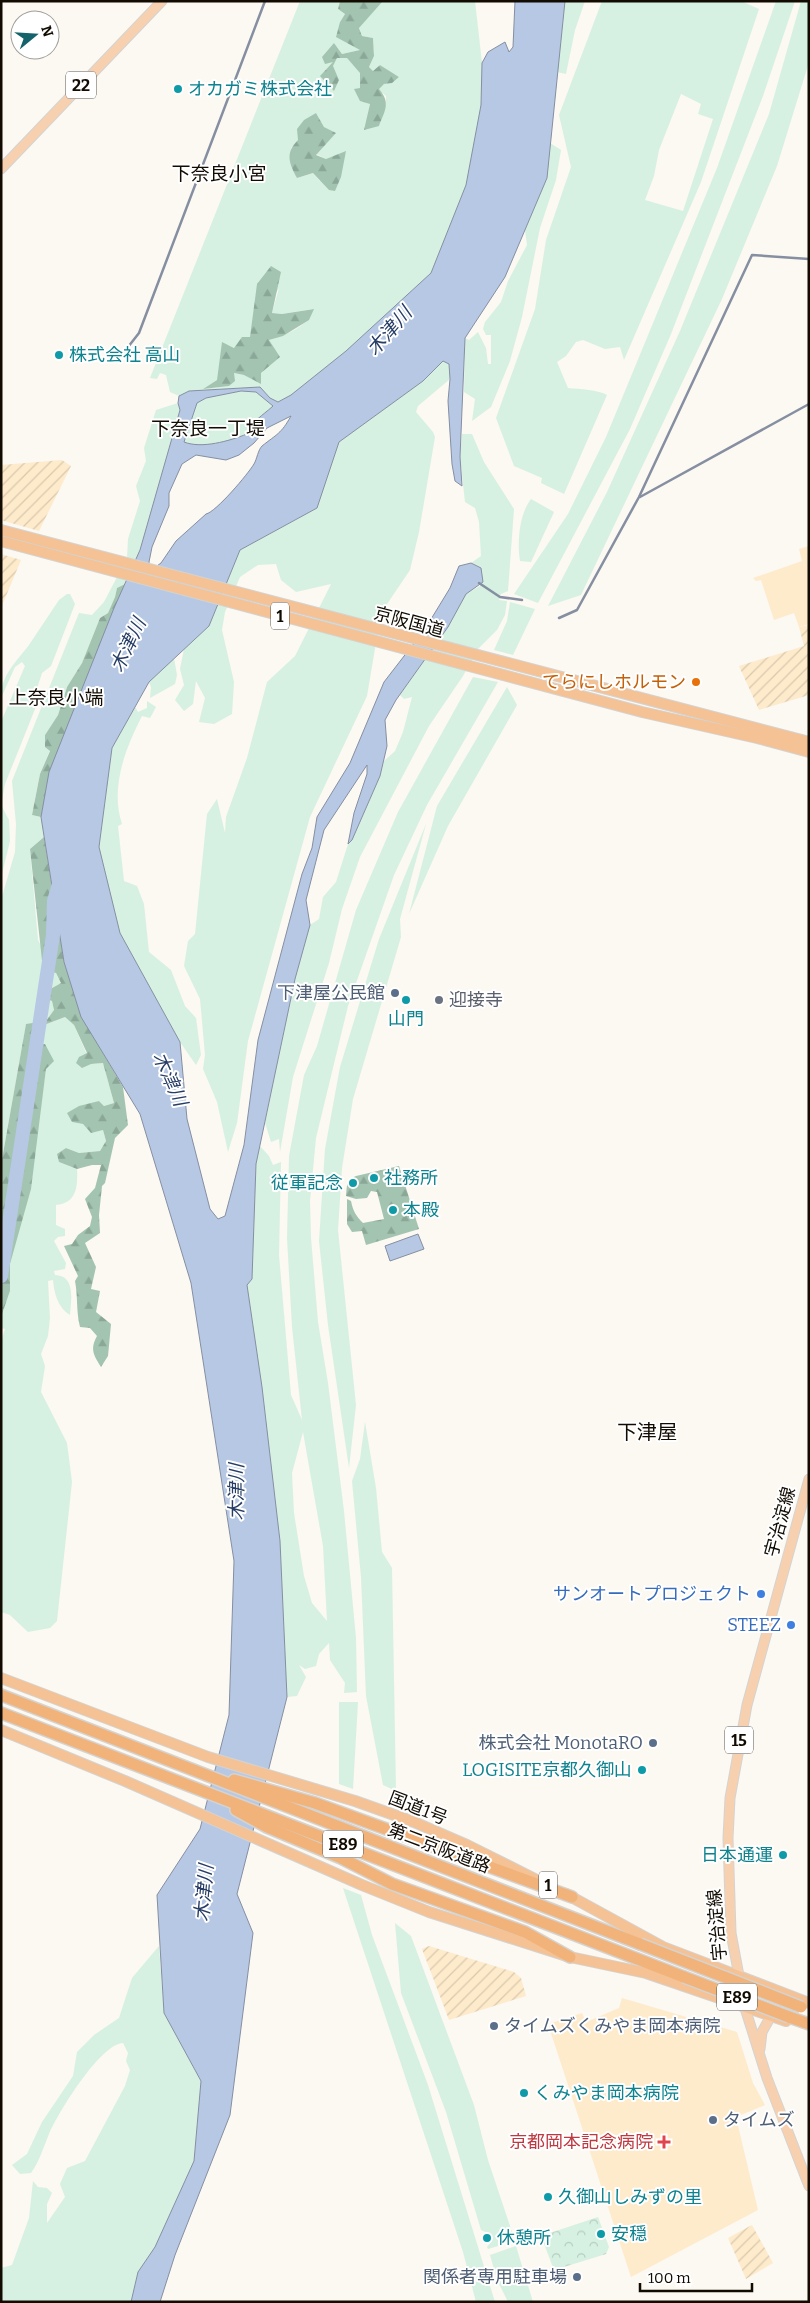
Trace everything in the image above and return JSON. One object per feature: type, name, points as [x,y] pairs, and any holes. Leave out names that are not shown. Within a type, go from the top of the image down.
[{"type":"highway","name":"京阪国道","points":[[1,530],[65,554],[498,673],[642,712],[757,738],[809,752]]},
{"type":"highway","name":"京阪国道","points":[[1,541],[65,554],[809,742]]},
{"type":"highway","name":"国道1号","points":[[1,1678],[208,1757],[355,1801],[467,1845],[572,1897],[663,1947],[738,1975],[807,2004]]},
{"type":"highway","name":"第二京阪道路","points":[[1,1695],[206,1774],[298,1812],[807,2004]]},
{"type":"highway","name":"第二京阪道路","points":[[1,1713],[809,2024]]},
{"type":"highway","points":[[1,1730],[125,1781],[362,1886],[455,1922],[570,1957],[646,1973],[809,2029]]},
{"type":"highway","points":[[206,1774],[252,1784],[315,1803],[572,1897]]},
{"type":"highway","points":[[202,1791],[267,1827],[341,1858],[392,1884],[525,1932],[570,1957]]},
{"type":"main road","name":"22","points":[[1,169],[162,1]]},
{"type":"main road","name":"宇治淀線","points":[[809,1479],[747,1704],[732,1785],[729,1825],[729,1907],[738,1975],[745,2008],[759,2052],[809,2186]]},
{"type":"main road","points":[[759,2052],[762,2032],[771,2016]]},
{"type":"shaded area","points":[[62,460],[71,466],[39,531],[1,520],[1,465]]},
{"type":"shaded area","points":[[809,546],[809,624],[799,627],[794,613],[774,620],[761,580],[756,581],[753,578],[802,561],[799,549]]},
{"type":"shaded area","points":[[1,554],[21,560],[1,608]]},
{"type":"shaded area","points":[[809,625],[809,695],[759,710],[739,666],[804,646],[799,627]]},
{"type":"shaded area","points":[[429,1946],[514,1972],[521,1978],[526,1996],[449,2020],[422,1949]]},
{"type":"shaded area","name":"京都岡本記念病院","points":[[622,1998],[737,2032],[753,2083],[765,2105],[736,2117],[758,2210],[631,2277],[548,2024],[582,2013],[586,2022],[619,2008]]},
{"type":"shaded area","points":[[752,2225],[773,2263],[746,2279],[728,2238]]},
{"type":"green space","points":[[300,1],[340,1],[338,9],[345,14],[340,22],[361,50],[342,54],[334,43],[334,62],[320,76],[333,66],[337,58],[347,58],[361,73],[360,89],[355,89],[370,104],[368,115],[379,126],[386,104],[386,96],[378,89],[399,77],[380,65],[373,71],[369,67],[374,56],[373,38],[362,36],[359,27],[383,1],[475,1],[482,63],[481,105],[466,185],[431,273],[346,351],[291,395],[278,402],[270,398],[260,387],[189,391],[179,396],[170,392],[166,375],[160,373],[157,379],[150,378]],"holes":[[[316,113],[324,127],[335,134],[316,154],[326,159],[346,152],[320,181],[313,173],[297,178],[291,148],[299,140]],[[279,288],[272,313],[282,314],[313,309],[306,321],[289,333],[269,340],[261,373],[244,375],[234,373],[229,386],[203,389],[217,380],[228,345],[234,348],[250,337]]]},
{"type":"green space","points":[[340,1],[383,1],[359,28],[362,36],[373,38],[374,56],[369,67],[373,71],[380,65],[399,77],[392,83],[384,84],[379,89],[385,98],[386,107],[379,126],[364,130],[370,104],[360,101],[354,89],[360,88],[360,73],[347,58],[337,58],[333,66],[339,80],[334,91],[320,76],[333,62],[325,64],[322,57],[334,43],[342,54],[360,50],[336,37],[340,22],[345,14],[338,9]]},
{"type":"green space","points":[[565,1],[585,1],[575,30],[566,74],[557,72]]},
{"type":"green space","points":[[602,1],[741,1],[759,9],[701,182],[624,360],[620,347],[605,349],[583,340],[576,342],[566,356],[557,362],[568,388],[594,391],[607,395],[564,494],[541,483],[542,478],[514,466],[496,418],[535,309],[546,240],[571,167],[559,115]],"holes":[[[681,94],[701,104],[698,114],[713,119],[683,211],[645,200],[654,176],[659,150]]]},
{"type":"green space","points":[[776,1],[795,1],[763,96],[671,334],[630,429],[538,603],[514,594],[568,514],[606,437],[717,168]]},
{"type":"green space","points":[[801,1],[809,1],[809,62],[777,166],[722,299],[581,595],[548,606],[607,492],[680,331],[769,114]]},
{"type":"green space","points":[[316,113],[324,127],[336,133],[316,155],[326,159],[346,151],[341,177],[335,191],[329,190],[313,173],[297,178],[290,163],[291,149],[298,140],[297,129],[304,120]]},
{"type":"green space","points":[[550,143],[561,150],[556,180],[540,228],[522,317],[510,361],[491,407],[472,421],[475,399],[464,392],[465,338],[469,340],[478,332],[486,348],[488,364],[491,364],[491,335],[486,335],[483,329],[485,322],[501,302],[508,281],[527,245],[525,230],[547,178]]},
{"type":"green space","points":[[271,266],[281,272],[272,313],[282,314],[314,309],[309,320],[283,336],[269,340],[280,357],[261,373],[261,384],[244,375],[234,373],[235,381],[229,386],[203,389],[217,380],[222,342],[234,348],[242,337],[250,337],[257,284]]},
{"type":"green space","points":[[443,361],[449,364],[450,379],[418,406],[416,412],[435,437],[419,532],[410,570],[381,613],[367,696],[310,817],[248,1041],[237,1123],[228,1152],[217,1102],[203,1069],[205,1055],[200,999],[184,966],[188,941],[195,934],[207,814],[217,799],[225,833],[226,817],[247,758],[267,682],[295,656],[331,584],[296,592],[281,580],[276,564],[258,565],[240,577],[225,612],[222,630],[234,682],[232,714],[214,724],[199,722],[205,698],[196,681],[193,704],[184,711],[175,700],[184,685],[180,669],[184,649],[209,626],[240,550],[317,508],[339,442],[423,381]]},
{"type":"green space","points":[[241,391],[256,392],[273,406],[255,421],[247,434],[207,444],[199,445],[184,442],[197,403],[206,398]]},
{"type":"green space","points":[[178,403],[180,410],[140,550],[125,584],[117,588],[108,613],[100,618],[82,663],[67,687],[58,715],[45,735],[50,750],[40,774],[32,815],[41,817],[44,837],[30,849],[38,940],[61,983],[38,996],[52,1001],[54,1010],[46,1021],[26,1025],[1,1165],[1,900],[15,852],[16,824],[12,781],[79,613],[92,615],[104,602],[127,558],[128,539],[140,501],[136,486],[146,461],[144,448],[156,410]]},
{"type":"green space","points":[[462,434],[472,434],[484,462],[514,509],[508,591],[501,594],[499,600],[507,601],[505,615],[497,630],[478,649],[463,676],[429,726],[360,857],[342,909],[329,963],[293,1077],[280,1152],[279,1139],[271,1142],[265,1123],[295,979],[310,925],[319,919],[323,897],[336,882],[348,844],[352,840],[380,776],[384,761],[395,751],[403,732],[412,697],[404,699],[400,695],[448,627],[466,594],[480,586],[481,568],[471,563],[481,556],[479,522],[475,508],[465,502],[460,457]]},
{"type":"green space","points":[[531,499],[554,512],[531,562],[520,561],[519,546],[521,521]]},
{"type":"green space","points":[[125,584],[50,772],[41,817],[32,815],[40,774],[50,751],[45,747],[45,735],[58,715],[67,687],[82,663],[100,618],[108,613],[117,588]]},
{"type":"green space","points":[[70,594],[75,604],[51,666],[42,673],[34,698],[39,699],[5,784],[1,805],[1,722],[25,666],[22,662],[15,667],[1,698],[4,682],[10,669],[29,645],[59,600]]},
{"type":"green space","points":[[510,602],[535,609],[513,655],[494,650],[507,621]]},
{"type":"green space","points":[[174,658],[177,675],[175,684],[150,698],[151,687],[149,682]]},
{"type":"green space","points":[[473,677],[498,682],[427,805],[394,875],[348,1006],[316,1138],[310,1201],[311,1238],[318,1322],[328,1383],[344,1511],[356,1638],[357,1692],[344,1693],[345,1683],[330,1660],[329,1643],[319,1654],[316,1666],[305,1669],[299,1665],[306,1677],[297,1696],[287,1697],[280,1541],[247,1285],[252,1279],[256,1164],[260,1146],[269,1156],[273,1165],[281,1162],[279,1255],[291,1395],[302,1420],[292,1327],[287,1238],[289,1156],[304,1075],[317,1046],[356,910],[398,812]],"holes":[[[303,1432],[323,1546],[327,1621],[312,1603],[304,1576],[294,1513],[292,1473]]]},
{"type":"green space","points":[[507,687],[517,705],[448,826],[409,914],[437,806]]},
{"type":"green space","points":[[147,701],[156,707],[150,718],[142,716],[125,755],[119,783],[118,797],[122,824],[118,826],[124,881],[137,886],[144,904],[149,952],[171,970],[185,1006],[196,1018],[201,1055],[196,1065],[180,1042],[120,933],[99,847],[112,748],[135,707],[138,712],[147,708]]},
{"type":"green space","points":[[1,805],[9,820],[10,841],[1,878]]},
{"type":"green space","points":[[426,824],[400,919],[401,937],[353,1099],[342,1168],[338,1230],[356,1405],[349,1468],[328,1325],[319,1241],[325,1149],[340,1067],[379,939]]},
{"type":"green space","points":[[44,837],[64,962],[81,1016],[123,1087],[128,1125],[115,1138],[105,1183],[102,1186],[99,1215],[100,1233],[85,1243],[96,1267],[91,1289],[100,1291],[96,1312],[111,1324],[108,1356],[101,1367],[93,1352],[97,1336],[90,1328],[80,1327],[75,1281],[78,1276],[64,1246],[72,1244],[78,1235],[90,1226],[92,1217],[85,1199],[95,1188],[101,1165],[77,1169],[59,1162],[57,1154],[66,1148],[79,1153],[100,1151],[106,1141],[103,1130],[91,1133],[83,1124],[72,1122],[67,1113],[79,1106],[99,1101],[104,1106],[114,1103],[103,1063],[91,1064],[82,1068],[76,1063],[79,1057],[87,1053],[74,1025],[65,1017],[44,1025],[36,1036],[39,1044],[45,1044],[54,1061],[46,1069],[31,1189],[10,1264],[10,1291],[1,1317],[1,1165],[26,1024],[46,1021],[54,1010],[52,1001],[38,996],[61,983],[56,973],[43,970],[30,849]]},
{"type":"green space","points":[[65,1017],[74,1025],[91,1064],[103,1063],[114,1103],[104,1106],[99,1101],[92,1104],[72,1122],[83,1124],[91,1132],[103,1130],[106,1141],[100,1151],[79,1153],[66,1148],[59,1162],[77,1169],[76,1188],[72,1198],[63,1204],[56,1205],[56,1225],[65,1229],[65,1236],[58,1237],[54,1241],[66,1263],[65,1269],[54,1271],[55,1275],[62,1276],[69,1284],[71,1303],[70,1315],[57,1300],[53,1280],[48,1281],[50,1318],[48,1336],[41,1354],[45,1366],[41,1392],[67,1443],[72,1482],[57,1621],[50,1628],[28,1632],[10,1615],[1,1612],[1,1341],[5,1329],[1,1328],[1,1317],[10,1291],[10,1264],[38,1124],[46,1069],[35,1036],[44,1025]]},
{"type":"green space","points":[[399,1166],[419,1229],[366,1245],[362,1231],[352,1232],[347,1224],[347,1199],[351,1201],[355,1213],[363,1223],[384,1219],[377,1192],[371,1191],[367,1198],[356,1199],[346,1196],[350,1179]]},
{"type":"green space","points":[[365,1422],[376,1488],[382,1552],[392,1568],[396,1791],[383,1785],[366,1696],[361,1577],[352,1481],[360,1459]]},
{"type":"green space","points":[[339,1702],[358,1702],[353,1789],[339,1784]]},
{"type":"green space","points":[[343,1888],[361,1895],[372,1935],[428,2085],[495,2302],[476,2302],[463,2252]]},
{"type":"green space","points":[[395,1923],[411,1936],[474,2105],[488,2160],[515,2241],[488,2249],[487,2247],[492,2241],[490,2234],[481,2230],[446,2112],[401,1993]]},
{"type":"green space","points":[[159,1946],[164,2013],[201,2081],[194,2161],[155,2247],[138,2272],[131,2302],[1,2302],[1,2268],[12,2265],[29,2218],[33,2181],[38,2187],[47,2188],[52,2193],[47,2204],[47,2223],[65,2197],[60,2184],[67,2168],[85,2161],[125,2086],[130,2070],[126,2061],[128,2053],[123,2043],[114,2046],[103,2055],[70,2096],[54,2124],[31,2173],[20,2174],[12,2165],[27,2154],[42,2122],[73,2076],[77,2052],[94,2035],[119,2018],[132,1978]]},
{"type":"green space","points":[[598,2217],[609,2247],[606,2254],[554,2270],[541,2236]]},
{"type":"green space","points":[[516,2246],[533,2302],[508,2302],[497,2280],[490,2255]]},
{"type":"water","name":"木津川","points":[[515,1],[565,1],[547,178],[505,277],[465,338],[460,457],[462,486],[455,481],[452,464],[448,401],[449,364],[443,361],[423,381],[339,442],[317,508],[240,550],[209,626],[149,682],[112,748],[99,847],[120,933],[180,1042],[187,1119],[210,1209],[218,1219],[225,1216],[244,1145],[258,1040],[302,874],[312,848],[317,817],[350,763],[384,682],[425,629],[450,588],[459,566],[471,563],[481,568],[483,582],[466,594],[448,627],[396,700],[385,720],[387,746],[380,776],[352,840],[348,844],[354,813],[367,774],[367,765],[324,830],[306,900],[310,925],[295,979],[256,1164],[252,1279],[247,1285],[262,1387],[280,1541],[287,1697],[237,1894],[253,1933],[230,2115],[175,2255],[160,2302],[131,2302],[138,2272],[155,2247],[194,2161],[201,2081],[164,2013],[157,1895],[200,1829],[229,1715],[234,1561],[191,1283],[140,1114],[81,1017],[64,962],[41,817],[49,772],[114,608],[140,550],[180,410],[179,396],[189,391],[260,387],[270,398],[278,402],[291,395],[346,351],[431,273],[466,185],[481,105],[482,63],[488,52],[505,42],[509,52],[513,47]],"holes":[[[241,391],[256,392],[273,406],[255,421],[247,434],[207,444],[199,445],[184,442],[197,403],[206,398]],[[291,416],[281,430],[262,446],[254,464],[232,492],[176,541],[161,563],[150,571],[149,562],[152,547],[169,506],[169,493],[182,464],[196,455],[226,460],[239,455],[254,443],[267,428]]]},
{"type":"water","points":[[418,1234],[424,1249],[390,1261],[385,1246]]},
{"type":"waterway","points":[[121,356],[139,333],[265,1]]},
{"type":"waterway","points":[[559,618],[577,610],[639,497],[752,255],[809,259]]},
{"type":"waterway","points":[[640,497],[809,404]]},
{"type":"waterway","points":[[479,583],[500,597],[522,600]]},
{"type":"waterway","points":[[1,1276],[53,935],[54,901],[59,884]]},
{"type":"place","name":"オカガミ株式会社","points":[[178,89]]},
{"type":"place","name":"株式会社 高山","points":[[59,355]]},
{"type":"place","name":"てらにしホルモン","points":[[696,682]]},
{"type":"place","name":"下津屋公民館","points":[[395,993]]},
{"type":"place","name":"山門","points":[[406,1000]]},
{"type":"place","name":"迎接寺","points":[[439,1000]]},
{"type":"place","name":"社務所","points":[[374,1178]]},
{"type":"place","name":"従軍記念","points":[[353,1183]]},
{"type":"place","name":"本殿","points":[[393,1210]]},
{"type":"place","name":"サンオートプロジェクト","points":[[761,1594]]},
{"type":"place","name":"STEEZ","points":[[791,1625]]},
{"type":"place","name":"株式会社 MonotaRO","points":[[653,1743]]},
{"type":"place","name":"LOGISITE京都久御山","points":[[642,1770]]},
{"type":"place","name":"日本通運","points":[[783,1855]]},
{"type":"place","name":"タイムズくみやま岡本病院","points":[[494,2026]]},
{"type":"place","name":"くみやま岡本病院","points":[[524,2093]]},
{"type":"place","name":"タイムズ","points":[[713,2120]]},
{"type":"place","name":"京都岡本記念病院","points":[[664,2142]]},
{"type":"place","name":"久御山しみずの里","points":[[548,2197]]},
{"type":"place","name":"安穏","points":[[601,2234]]},
{"type":"place","name":"休憩所","points":[[487,2238]]},
{"type":"place","name":"関係者専用駐車場","points":[[577,2277]]},
{"type":"district","name":"下奈良小宮","points":[[219,173]]},
{"type":"district","name":"下奈良一丁堤","points":[[208,428]]},
{"type":"district","name":"上奈良小端","points":[[56,697]]},
{"type":"district","name":"下津屋","points":[[647,1432]]}]
